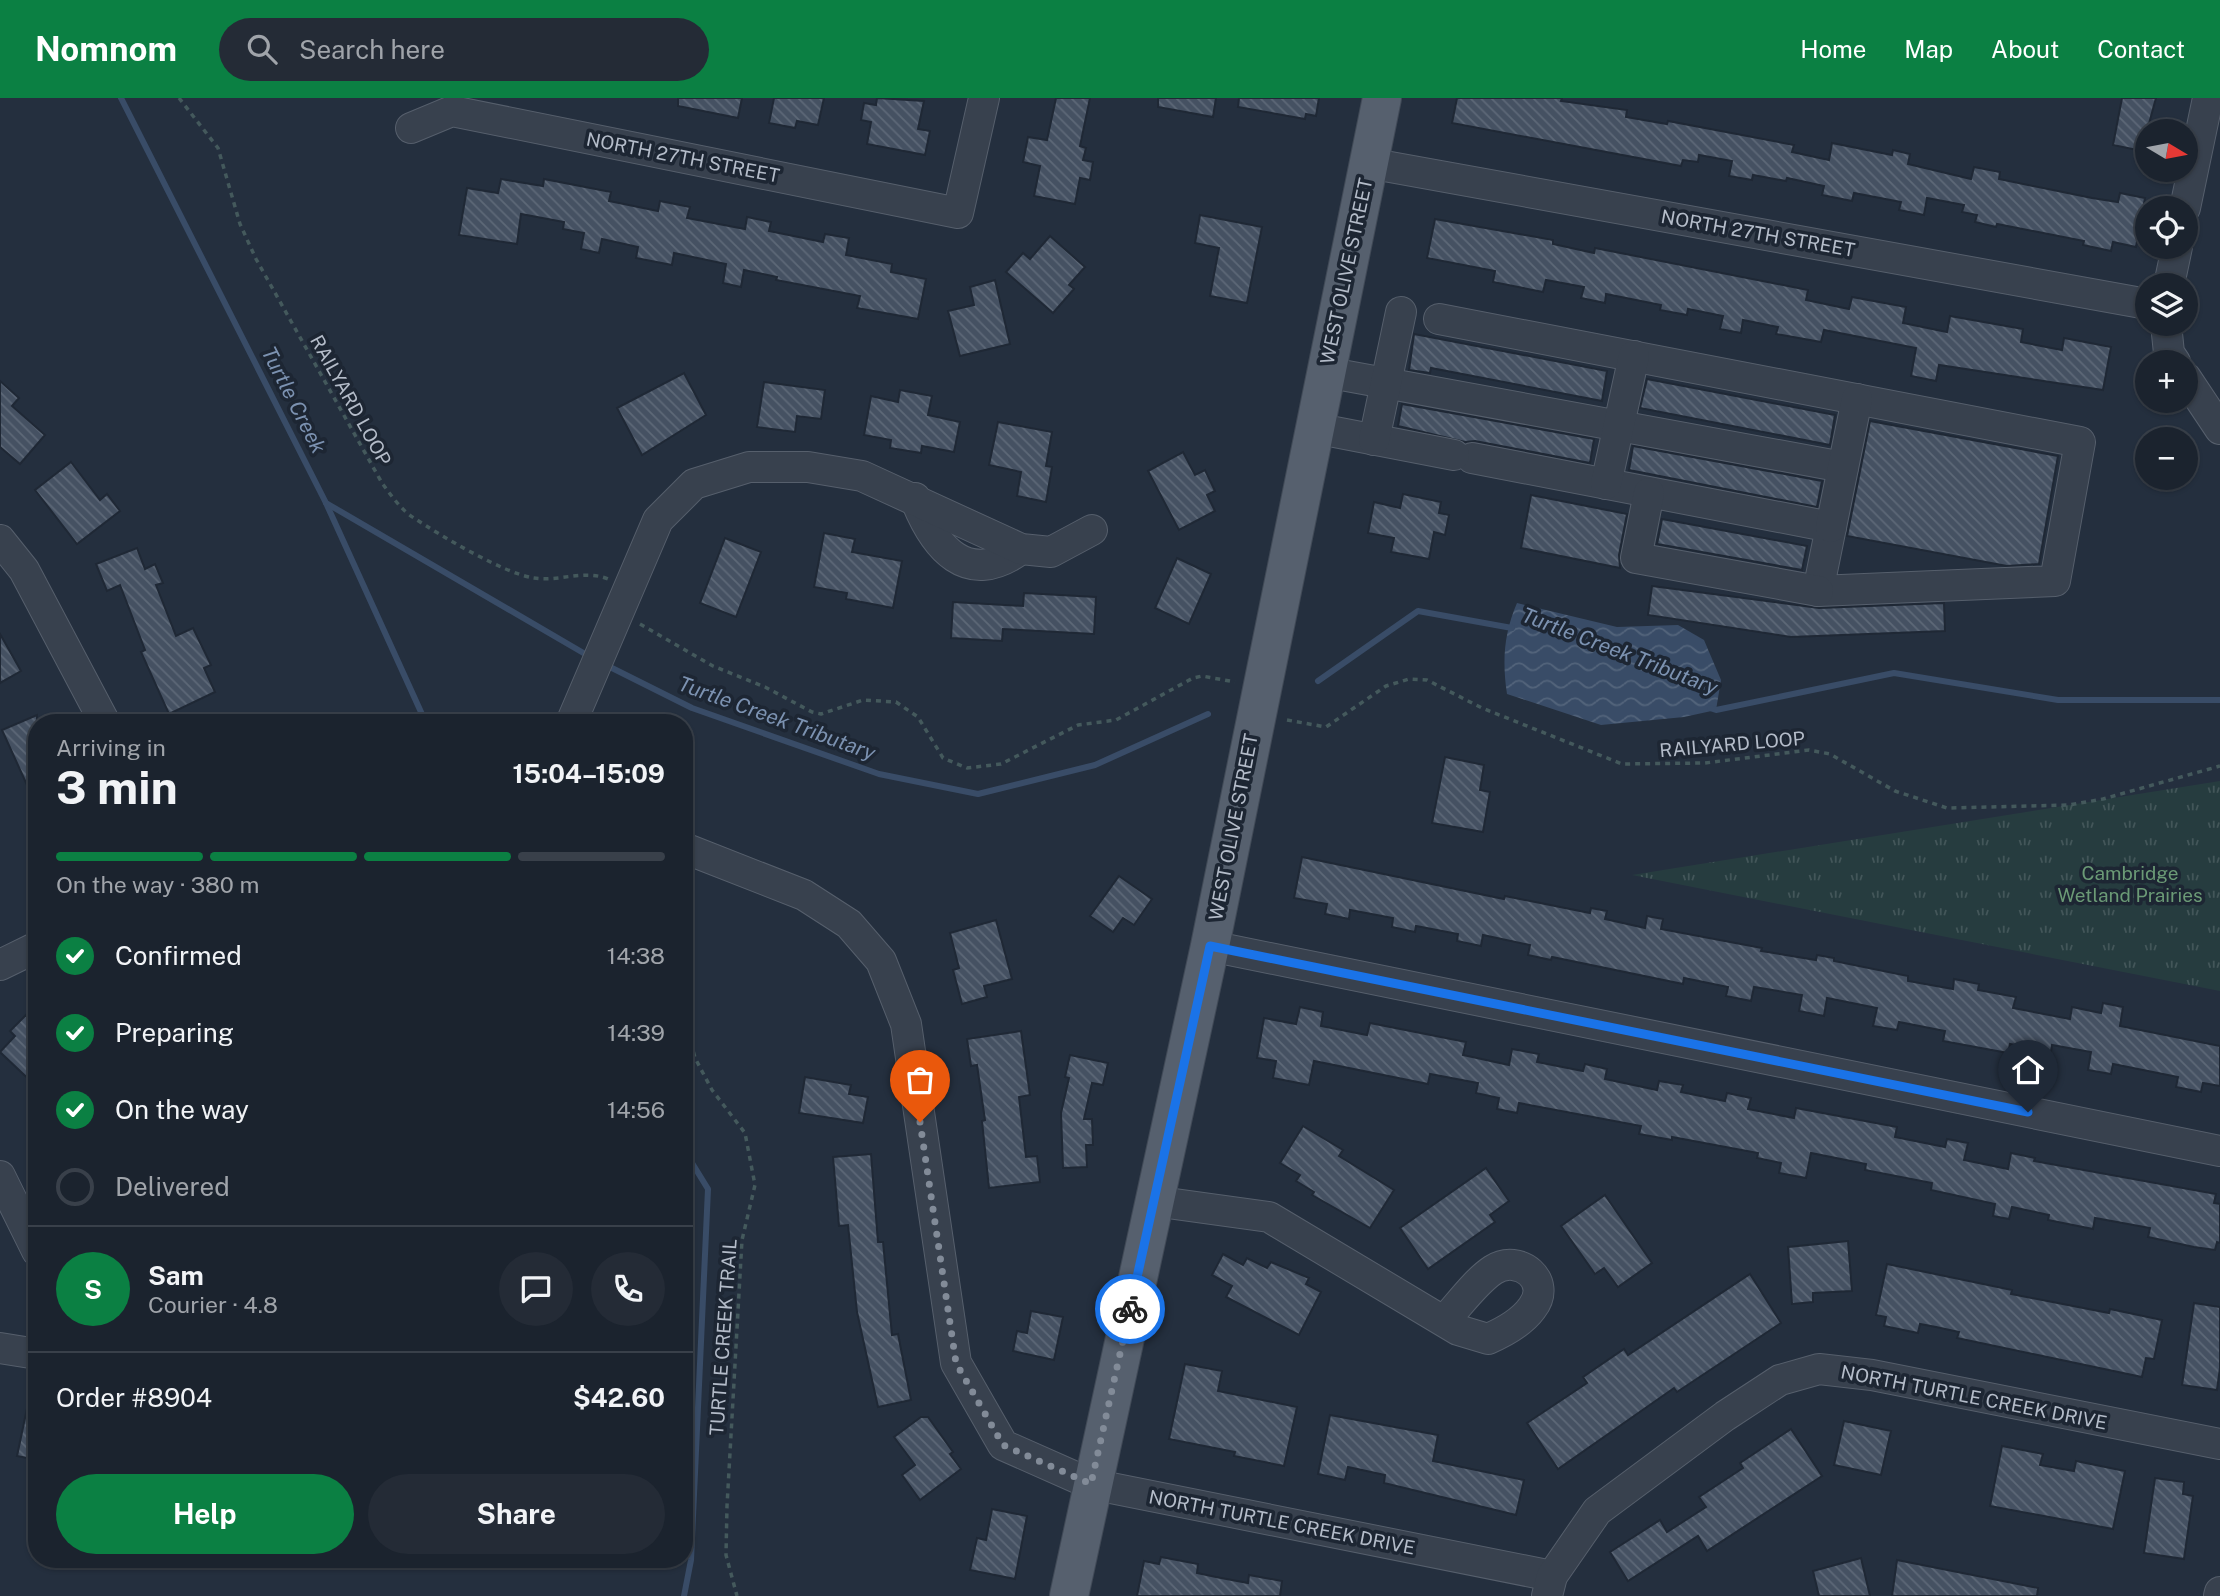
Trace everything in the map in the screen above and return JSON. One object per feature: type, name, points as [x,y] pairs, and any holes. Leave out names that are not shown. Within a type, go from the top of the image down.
[{"type":"main road","name":"WEST OLIVE STREET","points":[[1069,1596],[1091,1484],[1210,946],[1382,98]]},
{"type":"street","name":"NORTH 27TH STREET","points":[[411,128],[452,111],[958,213],[984,98]]},
{"type":"street","points":[[2187,196],[2207,98]]},
{"type":"street","name":"NORTH 27TH STREET","points":[[1368,163],[2135,302]]},
{"type":"street","points":[[1374,440],[1401,312]]},
{"type":"street","points":[[1439,319],[2081,442],[2055,581],[1818,591],[1636,558],[1649,492]]},
{"type":"street","points":[[1606,484],[1634,356]]},
{"type":"street","points":[[1325,372],[1843,467]]},
{"type":"street","points":[[2198,396],[2220,429]]},
{"type":"street","points":[[1818,591],[1857,399]]},
{"type":"street","points":[[1314,428],[1831,527]]},
{"type":"street","points":[[576,714],[626,619],[658,520],[694,484],[749,467],[808,467],[862,476],[915,498],[1021,550],[1051,552],[1091,530]]},
{"type":"street","points":[[0,540],[24,570],[99,714]]},
{"type":"street","name":"NORTH TURTLE CREEK DRIVE","points":[[693,852],[804,895],[849,924],[881,961],[906,1024],[956,1363],[1003,1445],[1091,1484],[1549,1586],[1597,1511],[1780,1380],[1819,1369],[1872,1375],[2220,1444]]},
{"type":"street","points":[[1210,946],[2220,1150]]},
{"type":"street","points":[[0,965],[28,951]]},
{"type":"street","points":[[0,1176],[10,1227],[28,1243]]},
{"type":"street","points":[[1153,1201],[1269,1217],[1444,1321]]},
{"type":"street","points":[[0,1348],[28,1353]]},
{"type":"path","name":"RAILYARD LOOP","points":[[179,98],[218,148],[240,224],[256,259],[382,483],[396,500],[413,517],[503,570],[534,578],[558,580],[579,574],[595,574],[612,581]]},
{"type":"path","points":[[626,619],[713,666],[765,687],[812,712],[821,714],[863,700],[896,702],[918,717],[943,758],[967,768],[1001,764],[1078,725],[1116,720],[1193,678],[1202,676],[1235,682]]},
{"type":"path","name":"RAILYARD LOOP","points":[[1290,707],[1287,720],[1326,727],[1386,686],[1409,678],[1427,680],[1482,708],[1622,764],[1704,763],[1809,750],[1830,754],[1895,791],[1947,808],[2069,805],[2102,799],[2220,766]]},
{"type":"path","name":"TURTLE CREEK TRAIL","points":[[693,1050],[712,1090],[745,1133],[755,1185],[742,1240],[727,1506],[726,1555],[737,1596]]},
{"type":"green space","name":"Cambridge Wetland Prairies","points":[[2220,781],[2220,991],[1632,875]]},
{"type":"water","points":[[1517,603],[1617,627],[1678,625],[1704,640],[1721,680],[1716,710],[1684,717],[1601,725],[1507,694],[1505,647]]},
{"type":"building","points":[[678,98],[742,98],[738,118],[678,106]]},
{"type":"building","points":[[774,98],[824,98],[818,125],[797,121],[795,128],[769,123]]},
{"type":"building","points":[[877,98],[924,101],[918,129],[930,131],[925,155],[867,144],[871,122],[861,120],[864,103],[876,105]]},
{"type":"building","points":[[1056,98],[1090,98],[1080,146],[1086,148],[1083,160],[1093,162],[1090,180],[1080,178],[1075,204],[1034,196],[1040,166],[1023,162],[1028,137],[1047,140]]},
{"type":"building","points":[[1158,98],[1216,98],[1213,117],[1158,107]]},
{"type":"building","points":[[1239,98],[1319,98],[1316,116],[1306,114],[1305,119],[1238,107]]},
{"type":"building","points":[[1457,98],[1562,98],[1561,101],[1627,110],[1626,117],[1667,124],[1668,121],[1794,145],[1792,152],[1829,160],[1832,143],[1892,155],[1893,150],[1910,154],[1908,164],[1971,179],[1974,167],[2000,172],[1999,179],[2092,198],[2118,202],[2120,193],[2135,196],[2135,247],[2113,242],[2111,251],[2083,245],[2084,241],[1997,224],[1996,227],[1975,222],[1977,215],[1962,212],[1964,205],[1927,198],[1924,215],[1899,210],[1901,202],[1854,193],[1852,201],[1822,195],[1824,186],[1787,178],[1786,181],[1753,175],[1752,180],[1729,176],[1732,161],[1699,155],[1698,162],[1683,160],[1681,166],[1452,123]]},
{"type":"building","points":[[2122,98],[2156,98],[2150,119],[2135,119],[2135,150],[2113,145]]},
{"type":"building","points":[[501,179],[543,186],[544,179],[611,192],[609,201],[658,211],[660,201],[690,207],[687,218],[745,229],[747,217],[771,222],[769,231],[823,242],[825,234],[849,238],[846,255],[892,264],[891,272],[926,279],[918,319],[857,308],[860,296],[776,280],[777,277],[744,270],[741,287],[723,283],[726,264],[674,253],[672,265],[636,258],[638,247],[602,239],[599,253],[581,249],[584,233],[563,229],[564,222],[521,214],[517,244],[459,235],[467,188],[498,193]]},
{"type":"building","points":[[1200,215],[1262,227],[1247,303],[1210,296],[1219,248],[1195,243]]},
{"type":"building","points":[[1435,219],[1553,240],[1553,244],[1594,253],[1595,248],[1808,290],[1806,300],[1849,309],[1852,297],[1906,307],[1903,323],[1947,332],[1950,316],[2023,329],[2021,342],[2062,350],[2064,338],[2111,347],[2103,390],[1939,365],[1936,381],[1911,376],[1916,348],[1824,330],[1821,342],[1776,334],[1778,327],[1743,320],[1741,333],[1720,329],[1723,316],[1688,309],[1687,315],[1660,310],[1661,305],[1606,294],[1605,303],[1581,298],[1584,287],[1546,280],[1543,292],[1493,282],[1495,271],[1427,258]]},
{"type":"building","points":[[1050,236],[1085,267],[1069,285],[1074,289],[1053,313],[1006,272],[1023,253],[1030,259]]},
{"type":"building","points":[[995,280],[1010,344],[960,356],[948,311],[974,305],[970,287]]},
{"type":"building","points":[[1414,334],[1607,371],[1602,401],[1431,368],[1430,373],[1409,370]]},
{"type":"building","points":[[684,373],[706,415],[642,455],[617,408]]},
{"type":"building","points":[[1647,379],[1835,415],[1830,445],[1640,408]]},
{"type":"building","points":[[0,381],[19,398],[12,406],[45,435],[20,464],[0,447]]},
{"type":"building","points":[[764,382],[825,390],[821,419],[797,416],[795,432],[757,427]]},
{"type":"building","points":[[900,390],[932,396],[928,415],[960,422],[954,452],[922,446],[921,453],[890,448],[891,440],[864,435],[871,396],[898,402]]},
{"type":"building","points":[[1402,404],[1594,439],[1590,463],[1475,441],[1465,442],[1398,426]]},
{"type":"building","points":[[1870,421],[2058,456],[2039,564],[2007,566],[1847,536]]},
{"type":"building","points":[[998,422],[1052,432],[1046,466],[1052,467],[1046,502],[1017,496],[1021,472],[989,465]]},
{"type":"building","points":[[1633,446],[1822,481],[1817,507],[1629,470]]},
{"type":"building","points":[[1183,452],[1195,475],[1205,470],[1215,491],[1207,495],[1215,511],[1179,530],[1148,471]]},
{"type":"building","points":[[71,462],[100,500],[107,494],[120,511],[77,544],[35,490]]},
{"type":"building","points":[[1403,494],[1441,502],[1439,513],[1449,515],[1445,535],[1434,532],[1429,559],[1391,552],[1394,538],[1368,533],[1374,502],[1400,508]]},
{"type":"building","points":[[1531,495],[1627,514],[1619,555],[1620,568],[1521,548]]},
{"type":"building","points":[[1662,519],[1807,546],[1802,570],[1657,544]]},
{"type":"building","points":[[824,533],[855,539],[852,552],[902,561],[893,608],[846,599],[847,593],[814,587]]},
{"type":"building","points":[[725,538],[761,552],[736,617],[700,603]]},
{"type":"building","points":[[137,548],[145,569],[155,564],[163,583],[156,585],[176,636],[193,628],[211,665],[204,668],[215,692],[169,714],[141,652],[145,650],[120,585],[107,591],[96,564]]},
{"type":"building","points":[[1177,558],[1211,574],[1189,624],[1155,608]]},
{"type":"building","points":[[1652,586],[1819,608],[1944,603],[1945,631],[1791,637],[1648,615]]},
{"type":"building","points":[[1024,593],[1096,597],[1094,634],[1003,629],[1002,641],[951,638],[953,602],[1023,606]]},
{"type":"building","points":[[0,634],[21,671],[0,683]]},
{"type":"building","points":[[28,719],[28,787],[2,730]]},
{"type":"building","points":[[1445,757],[1484,765],[1480,790],[1490,792],[1483,832],[1432,823]]},
{"type":"building","points":[[1302,857],[1504,899],[1505,896],[1590,913],[1591,908],[1607,911],[1605,919],[1645,928],[1647,916],[1663,919],[1661,929],[1762,948],[1761,951],[1816,960],[1817,955],[1834,958],[1834,961],[1908,976],[1908,981],[1953,989],[1954,979],[1979,984],[1978,990],[2016,997],[2013,1008],[2070,1019],[2072,1007],[2101,1013],[2103,1003],[2123,1007],[2120,1026],[2220,1046],[2220,1086],[2203,1083],[2201,1092],[2176,1087],[2178,1077],[2113,1064],[2111,1074],[2088,1070],[2091,1052],[2052,1045],[2051,1052],[2010,1044],[2008,1053],[1943,1041],[1945,1031],[1899,1022],[1897,1030],[1873,1026],[1877,1008],[1827,998],[1824,1016],[1799,1011],[1802,995],[1754,987],[1751,1001],[1726,996],[1728,987],[1684,978],[1683,984],[1552,957],[1551,960],[1528,955],[1530,945],[1483,935],[1481,946],[1457,941],[1458,934],[1416,926],[1415,932],[1392,927],[1393,918],[1350,910],[1349,919],[1325,914],[1327,904],[1294,898]]},
{"type":"building","points":[[1119,876],[1152,899],[1134,925],[1123,918],[1113,932],[1090,916]]},
{"type":"building","points":[[996,920],[1012,979],[984,986],[987,997],[962,1004],[953,970],[959,968],[950,933]]},
{"type":"building","points":[[1300,1007],[1323,1012],[1321,1026],[1367,1035],[1370,1023],[1466,1042],[1463,1055],[1509,1065],[1512,1049],[1539,1054],[1537,1062],[1583,1071],[1585,1064],[1607,1069],[1605,1079],[1657,1090],[1659,1081],[1683,1085],[1681,1092],[1725,1101],[1727,1093],[1751,1098],[1748,1109],[1794,1118],[1796,1108],[1897,1127],[1895,1137],[1945,1147],[1947,1139],[1968,1143],[1964,1160],[2008,1169],[2011,1153],[2035,1158],[2034,1161],[2216,1194],[2214,1203],[2220,1204],[2220,1243],[2217,1242],[2215,1250],[2194,1247],[2148,1237],[2150,1228],[2095,1218],[2093,1229],[2048,1220],[2049,1215],[2012,1207],[2009,1219],[1993,1216],[1995,1204],[1931,1190],[1932,1183],[1865,1170],[1866,1164],[1811,1153],[1806,1178],[1779,1173],[1781,1163],[1757,1158],[1758,1153],[1672,1137],[1672,1140],[1639,1134],[1641,1126],[1519,1103],[1517,1113],[1497,1109],[1499,1098],[1476,1093],[1478,1083],[1430,1074],[1428,1084],[1314,1061],[1309,1085],[1273,1078],[1276,1061],[1257,1058],[1264,1018],[1296,1024]]},
{"type":"building","points":[[26,1015],[28,1017],[28,1078],[0,1052],[15,1036],[10,1031]]},
{"type":"building","points":[[1021,1031],[1030,1095],[1019,1097],[1026,1157],[1037,1156],[1040,1182],[989,1188],[982,1121],[985,1120],[977,1065],[971,1066],[967,1039]]},
{"type":"building","points":[[1070,1055],[1108,1063],[1103,1085],[1092,1083],[1084,1119],[1092,1119],[1093,1145],[1086,1145],[1087,1167],[1063,1168],[1061,1113],[1069,1078],[1065,1077]]},
{"type":"building","points":[[805,1077],[851,1085],[849,1094],[868,1097],[863,1123],[799,1113]]},
{"type":"building","points":[[1303,1126],[1343,1150],[1339,1156],[1394,1190],[1370,1228],[1312,1195],[1314,1192],[1296,1181],[1300,1175],[1280,1163]]},
{"type":"building","points":[[871,1154],[878,1242],[883,1242],[892,1335],[898,1334],[911,1400],[878,1407],[857,1312],[848,1225],[839,1226],[833,1157]]},
{"type":"building","points":[[1486,1168],[1509,1201],[1490,1215],[1495,1222],[1428,1269],[1400,1228]]},
{"type":"building","points":[[1605,1195],[1652,1263],[1618,1287],[1604,1268],[1595,1274],[1561,1226]]},
{"type":"building","points":[[1848,1241],[1852,1291],[1813,1293],[1813,1302],[1792,1304],[1788,1247]]},
{"type":"building","points":[[1223,1254],[1243,1265],[1247,1258],[1267,1268],[1271,1262],[1309,1278],[1306,1284],[1321,1292],[1299,1335],[1226,1297],[1232,1286],[1212,1275]]},
{"type":"building","points":[[1887,1264],[2012,1290],[2011,1294],[2162,1320],[2154,1359],[2146,1358],[2142,1377],[1957,1338],[1959,1332],[1936,1327],[1920,1324],[1918,1333],[1884,1326],[1886,1317],[1876,1315]]},
{"type":"building","points":[[1750,1274],[1781,1323],[1677,1392],[1674,1388],[1558,1469],[1527,1423],[1587,1383],[1583,1377],[1624,1349],[1628,1355]]},
{"type":"building","points":[[2194,1303],[2220,1307],[2220,1368],[2217,1390],[2182,1385]]},
{"type":"building","points":[[1031,1311],[1063,1317],[1054,1360],[1013,1351],[1017,1331],[1027,1333]]},
{"type":"building","points":[[1185,1364],[1222,1371],[1218,1391],[1297,1407],[1284,1466],[1234,1456],[1235,1452],[1169,1439]]},
{"type":"building","points":[[28,1404],[28,1458],[17,1456]]},
{"type":"building","points":[[1330,1415],[1438,1435],[1433,1461],[1524,1480],[1516,1515],[1384,1483],[1385,1475],[1348,1467],[1345,1480],[1318,1474]]},
{"type":"building","points":[[921,1417],[928,1417],[953,1452],[950,1454],[961,1469],[920,1500],[902,1475],[915,1465],[894,1437]]},
{"type":"building","points":[[1844,1421],[1891,1431],[1881,1475],[1834,1465]]},
{"type":"building","points":[[1791,1429],[1822,1476],[1707,1551],[1698,1536],[1628,1581],[1610,1552],[1660,1520],[1667,1532],[1706,1507],[1699,1497],[1743,1468],[1740,1463]]},
{"type":"building","points":[[2002,1446],[2043,1454],[2040,1465],[2074,1471],[2076,1461],[2125,1471],[2113,1529],[1990,1506]]},
{"type":"building","points":[[2155,1478],[2184,1482],[2183,1494],[2193,1496],[2184,1559],[2144,1553]]},
{"type":"building","points":[[992,1509],[1027,1516],[1015,1579],[970,1570],[977,1538],[986,1540]]},
{"type":"building","points":[[1161,1557],[1198,1564],[1197,1573],[1216,1577],[1248,1583],[1249,1575],[1282,1581],[1280,1596],[1137,1596],[1144,1561],[1159,1564]]},
{"type":"building","points":[[1861,1558],[1870,1596],[1819,1596],[1813,1571]]},
{"type":"building","points":[[1897,1560],[2038,1588],[2037,1596],[1892,1596]]},
{"type":"waterway","name":"Turtle Creek","points":[[121,98],[326,503],[422,714]]},
{"type":"waterway","name":"Turtle Creek Tributary","points":[[326,503],[592,658]]},
{"type":"waterway","name":"Turtle Creek Tributary","points":[[1318,681],[1418,611],[1512,628]]},
{"type":"waterway","name":"Turtle Creek Tributary","points":[[604,664],[692,708],[879,774],[978,794],[1095,765],[1208,714]]},
{"type":"waterway","name":"Turtle Creek Tributary","points":[[1710,708],[1716,710],[1894,673],[2058,700],[2220,700]]},
{"type":"waterway","name":"Turtle Creek","points":[[693,1165],[708,1189],[693,1516]]},
{"type":"waterway","name":"Turtle Creek","points":[[684,1596],[689,1568]]},
{"type":"way so far","points":[[920,1122],[956,1363],[1003,1445],[1091,1484],[1130,1309]]},
{"type":"route","points":[[1130,1309],[1210,946],[2028,1112]]}]
